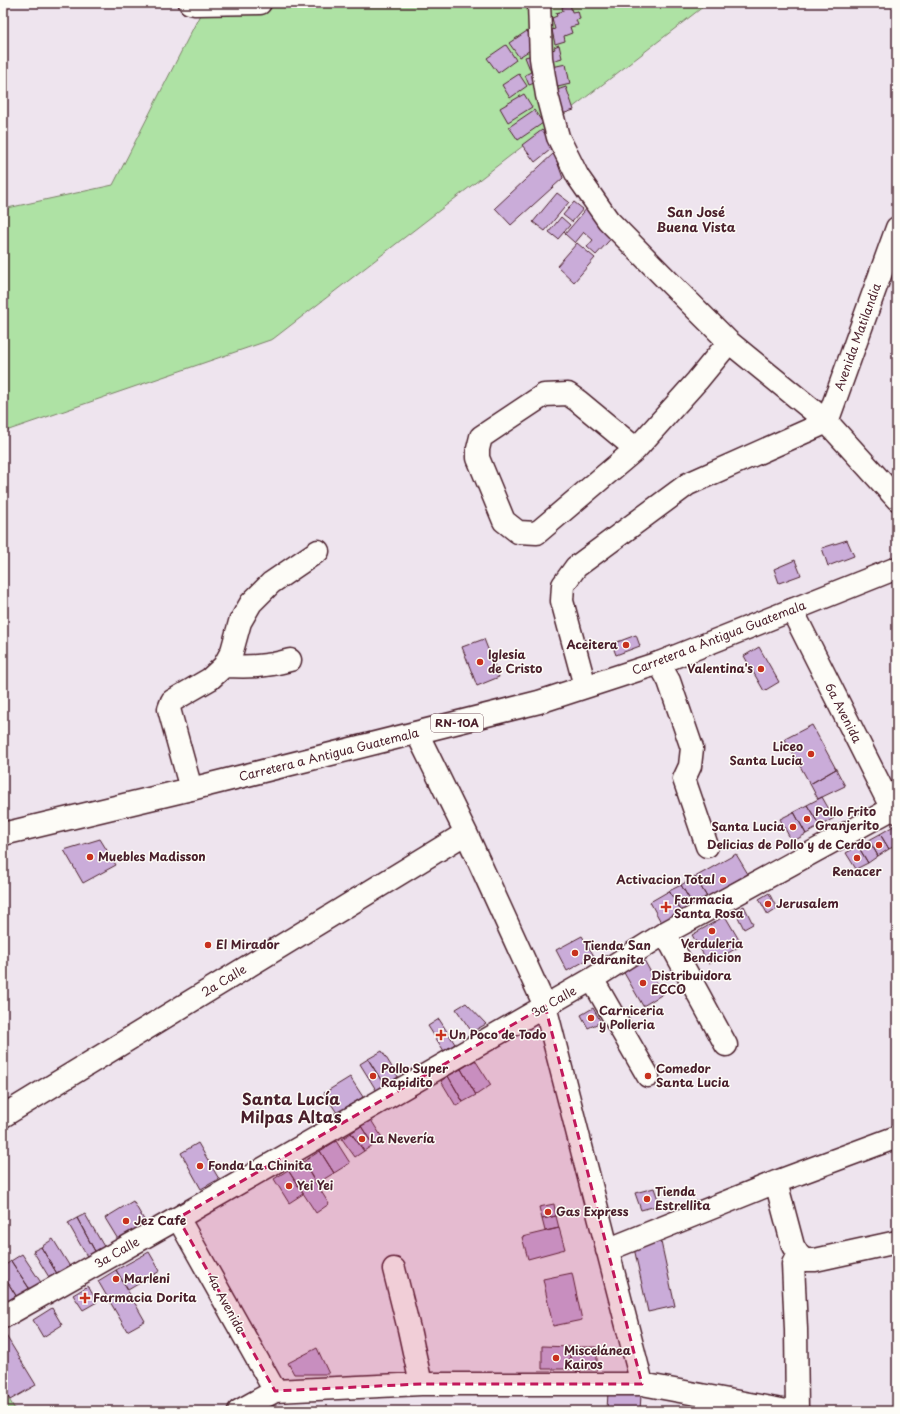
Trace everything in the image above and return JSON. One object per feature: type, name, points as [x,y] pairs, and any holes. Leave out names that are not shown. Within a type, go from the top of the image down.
[{"type":"street","points":[[190,3],[260,3]]},
{"type":"street","points":[[539,3],[541,58],[546,95],[558,137],[578,176],[608,220],[729,342],[827,422],[897,500]]},
{"type":"street","name":"Avenida Matilandia","points":[[827,422],[897,228]]},
{"type":"street","points":[[636,449],[568,394],[544,395],[481,437],[478,449],[478,458],[504,521],[518,532],[536,533],[636,449],[729,342]]},
{"type":"street","points":[[585,686],[562,601],[563,585],[576,567],[688,484],[827,422]]},
{"type":"street","points":[[191,790],[169,709],[172,701],[210,679],[224,666],[232,650],[240,622],[251,603],[271,583],[318,551]]},
{"type":"street","name":"Carretera a Antigua Guatemala","points":[[3,834],[191,790],[539,702],[659,663],[897,568]]},
{"type":"street","name":"6a Avenida","points":[[792,610],[895,809]]},
{"type":"street","points":[[224,666],[254,667],[290,660]]},
{"type":"street","points":[[659,663],[669,681],[692,748],[690,766],[684,779],[707,846]]},
{"type":"street","points":[[417,733],[466,833],[545,1006],[642,1384]]},
{"type":"street","name":"3a Calle","points":[[3,1317],[592,980],[665,933],[895,809]]},
{"type":"street","name":"2a Calle","points":[[3,1116],[466,833]]},
{"type":"street","points":[[665,933],[726,1045]]},
{"type":"street","points":[[592,980],[648,1076]]},
{"type":"street","points":[[607,1250],[776,1182],[897,1137]]},
{"type":"street","points":[[776,1182],[793,1246],[804,1260],[816,1260],[897,1242]]},
{"type":"street","name":"4a Avenida","points":[[178,1218],[275,1391]]},
{"type":"street","points":[[796,1411],[796,1329],[793,1264],[798,1254]]},
{"type":"street","points":[[394,1268],[421,1384]]},
{"type":"street","points":[[238,1411],[275,1391],[421,1384],[642,1384],[787,1411]]},
{"type":"highlighted area","points":[[545,1006],[642,1384],[421,1384],[275,1391],[178,1218]]},
{"type":"green space","points":[[206,3],[708,3],[273,339],[3,432],[3,209],[113,185]]},
{"type":"green space","points":[[3,1389],[16,1411],[3,1411]]},
{"type":"building","points":[[570,4],[572,12],[578,11],[580,19],[576,20],[578,25],[570,27],[572,33],[564,36],[565,41],[555,44],[552,30],[555,29],[552,18],[557,16],[556,13],[563,11],[562,7]]},
{"type":"building","points":[[527,31],[537,46],[519,57],[509,43]]},
{"type":"building","points":[[506,45],[516,60],[498,73],[487,58]]},
{"type":"building","points":[[559,45],[562,58],[552,61],[549,51],[555,49],[554,47]]},
{"type":"building","points":[[533,55],[542,80],[529,85],[525,75],[531,72],[525,57]]},
{"type":"building","points":[[566,64],[570,84],[558,87],[552,67]]},
{"type":"building","points":[[519,74],[527,86],[510,98],[502,85]]},
{"type":"building","points":[[566,87],[574,110],[562,114],[554,91]]},
{"type":"building","points":[[524,94],[532,107],[508,122],[500,108]]},
{"type":"building","points":[[534,110],[543,123],[518,140],[509,127]]},
{"type":"building","points":[[542,130],[555,146],[535,162],[522,145]]},
{"type":"building","points":[[554,153],[563,178],[511,225],[495,208]]},
{"type":"building","points":[[557,193],[569,202],[545,231],[533,222]]},
{"type":"building","points":[[574,202],[583,209],[572,222],[563,215]]},
{"type":"building","points":[[588,207],[617,232],[596,255],[587,247],[593,240],[584,232],[575,243],[565,234]]},
{"type":"building","points":[[561,217],[570,225],[558,239],[549,232]]},
{"type":"building","points":[[577,243],[595,258],[574,282],[557,266]]},
{"type":"building","points":[[847,540],[854,556],[828,566],[822,548]]},
{"type":"building","points":[[795,560],[801,575],[779,583],[774,569]]},
{"type":"building","name":"Aceitera","points":[[636,635],[640,646],[616,655],[612,644]]},
{"type":"building","name":"Iglesia de Cristo","points":[[484,639],[499,677],[477,686],[462,647]]},
{"type":"building","name":"Valentina's","points":[[759,647],[779,682],[764,691],[744,656]]},
{"type":"building","name":"Liceo Santa Lucia","points":[[812,725],[836,769],[810,784],[785,739]]},
{"type":"building","points":[[836,769],[845,786],[818,799],[810,784]]},
{"type":"building","points":[[822,797],[834,818],[820,826],[807,805]]},
{"type":"building","name":"Pollo Frito Granjerito","points":[[807,805],[820,826],[806,834],[794,812]]},
{"type":"building","name":"Santa Lucia","points":[[794,812],[806,834],[792,842],[780,819]]},
{"type":"building","points":[[897,824],[897,845],[889,849],[880,834]]},
{"type":"building","name":"Delicias de Pollo y de Cerdo","points":[[880,834],[889,849],[878,856],[869,840]]},
{"type":"building","name":"Muebles Madisson","points":[[100,839],[116,865],[83,883],[64,850]]},
{"type":"building","points":[[869,840],[878,856],[868,863],[858,846]]},
{"type":"building","name":"Renacer","points":[[858,846],[868,863],[856,869],[846,853]]},
{"type":"building","points":[[736,854],[748,874],[707,897],[695,877]]},
{"type":"building","points":[[695,877],[707,897],[693,905],[681,885]]},
{"type":"building","points":[[681,885],[693,905],[682,912],[669,891]]},
{"type":"building","name":"Farmacia Santa Rosa","points":[[669,891],[682,912],[662,924],[650,902]]},
{"type":"building","name":"Jerusalem","points":[[769,893],[777,909],[768,915],[759,899]]},
{"type":"building","points":[[744,906],[753,924],[744,929],[735,911]]},
{"type":"building","points":[[725,916],[742,945],[709,964],[692,935]]},
{"type":"building","name":"Tienda San Pedranita","points":[[582,936],[594,956],[567,971],[556,950]]},
{"type":"building","name":"Distribuidora ECCO","points":[[644,960],[663,994],[643,1006],[623,971]]},
{"type":"building","points":[[466,1003],[486,1024],[472,1032],[456,1009]]},
{"type":"building","name":"Carniceria y Polleria","points":[[593,1008],[601,1022],[588,1028],[581,1015]]},
{"type":"building","name":"Un Poco de Todo","points":[[439,1019],[455,1044],[444,1051],[428,1026]]},
{"type":"building","points":[[382,1051],[400,1080],[386,1088],[368,1059]]},
{"type":"building","name":"Pollo Super Rapidito","points":[[368,1059],[386,1088],[378,1093],[360,1064]]},
{"type":"building","points":[[475,1060],[491,1085],[476,1095],[461,1069]]},
{"type":"building","points":[[461,1069],[476,1095],[463,1102],[448,1076]]},
{"type":"building","points":[[448,1076],[463,1102],[456,1106],[441,1081]]},
{"type":"building","points":[[350,1077],[363,1097],[337,1113],[324,1093]]},
{"type":"building","points":[[371,1120],[383,1139],[373,1145],[361,1126]]},
{"type":"building","name":"La Nevería","points":[[361,1126],[373,1145],[364,1151],[351,1133]]},
{"type":"building","points":[[351,1133],[364,1151],[355,1157],[342,1139]]},
{"type":"building","points":[[336,1141],[350,1163],[334,1173],[320,1151]]},
{"type":"building","name":"Fonda La Chinita","points":[[198,1143],[219,1179],[201,1189],[181,1153]]},
{"type":"building","points":[[320,1151],[334,1173],[316,1184],[303,1162]]},
{"type":"building","points":[[303,1162],[329,1204],[316,1213],[288,1170]]},
{"type":"building","name":"Yei Yei","points":[[288,1170],[303,1194],[289,1203],[274,1179]]},
{"type":"building","name":"Tienda Estrellita","points":[[654,1188],[660,1205],[641,1210],[635,1193]]},
{"type":"building","name":"Jez Cafe","points":[[133,1201],[147,1225],[119,1241],[105,1218]]},
{"type":"building","name":"Gas Express","points":[[554,1204],[556,1216],[542,1219],[539,1207]]},
{"type":"building","points":[[85,1214],[106,1250],[97,1255],[77,1218]]},
{"type":"building","points":[[556,1216],[559,1228],[545,1231],[542,1219]]},
{"type":"building","points":[[77,1218],[97,1255],[89,1260],[68,1223]]},
{"type":"building","points":[[559,1228],[565,1249],[528,1259],[522,1237]]},
{"type":"building","points":[[53,1239],[72,1270],[59,1277],[41,1247]]},
{"type":"building","points":[[661,1242],[675,1306],[648,1312],[634,1248]]},
{"type":"building","points":[[41,1247],[59,1277],[52,1282],[33,1251]]},
{"type":"building","points":[[149,1252],[160,1271],[128,1290],[116,1270]]},
{"type":"building","points":[[22,1254],[44,1287],[33,1294],[11,1261]]},
{"type":"building","points":[[11,1261],[33,1294],[20,1302],[3,1275],[3,1267]]},
{"type":"building","points":[[116,1270],[145,1321],[127,1331],[98,1281]]},
{"type":"building","points":[[572,1273],[582,1320],[553,1326],[543,1279]]},
{"type":"building","points":[[5,1278],[20,1302],[7,1309],[3,1302],[3,1279]]},
{"type":"building","name":"Farmacia Dorita","points":[[88,1286],[97,1302],[83,1310],[73,1295]]},
{"type":"building","points":[[52,1308],[62,1325],[43,1337],[33,1320]]},
{"type":"building","points":[[5,1334],[36,1385],[10,1400],[3,1388],[3,1335]]},
{"type":"building","name":"Miscelánea Kairos","points":[[542,1346],[570,1347],[570,1369],[542,1369]]},
{"type":"building","points":[[570,1347],[597,1347],[597,1369],[570,1369]]},
{"type":"building","points":[[317,1348],[329,1374],[294,1374],[288,1363]]},
{"type":"building","points":[[608,1392],[641,1395],[640,1411],[607,1410]]},
{"type":"place","name":"Aceitera","points":[[626,645]]},
{"type":"place","name":"Iglesia de Cristo","points":[[480,662]]},
{"type":"place","name":"Valentina's","points":[[761,669]]},
{"type":"place","name":"Liceo Santa Lucia","points":[[811,754]]},
{"type":"place","name":"Pollo Frito Granjerito","points":[[807,819]]},
{"type":"place","name":"Santa Lucia","points":[[793,827]]},
{"type":"place","name":"Delicias de Pollo y de Cerdo","points":[[879,845]]},
{"type":"place","name":"Muebles Madisson","points":[[90,857]]},
{"type":"place","name":"Renacer","points":[[857,858]]},
{"type":"place","name":"Activacion Total","points":[[723,880]]},
{"type":"place","name":"Jerusalem","points":[[768,904]]},
{"type":"place","name":"Farmacia Santa Rosa","points":[[666,907]]},
{"type":"place","name":"Verduleria Bendicion","points":[[712,931]]},
{"type":"place","name":"El Mirador","points":[[208,945]]},
{"type":"place","name":"Tienda San Pedranita","points":[[575,953]]},
{"type":"place","name":"Distribuidora ECCO","points":[[643,983]]},
{"type":"place","name":"Carniceria y Polleria","points":[[591,1018]]},
{"type":"place","name":"Un Poco de Todo","points":[[441,1035]]},
{"type":"place","name":"Pollo Super Rapidito","points":[[373,1076]]},
{"type":"place","name":"Comedor Santa Lucia","points":[[648,1076]]},
{"type":"place","name":"La Nevería","points":[[362,1139]]},
{"type":"place","name":"Fonda La Chinita","points":[[200,1166]]},
{"type":"place","name":"Yei Yei","points":[[289,1186]]},
{"type":"place","name":"Tienda Estrellita","points":[[647,1199]]},
{"type":"place","name":"Gas Express","points":[[548,1212]]},
{"type":"place","name":"Jez Cafe","points":[[126,1221]]},
{"type":"place","name":"Marleni","points":[[116,1279]]},
{"type":"place","name":"Farmacia Dorita","points":[[85,1298]]},
{"type":"place","name":"Miscelánea Kairos","points":[[556,1358]]},
{"type":"district","name":"San José Buena Vista","points":[[696,220]]},
{"type":"district","name":"Santa Lucía Milpas Altas","points":[[291,1108]]}]
